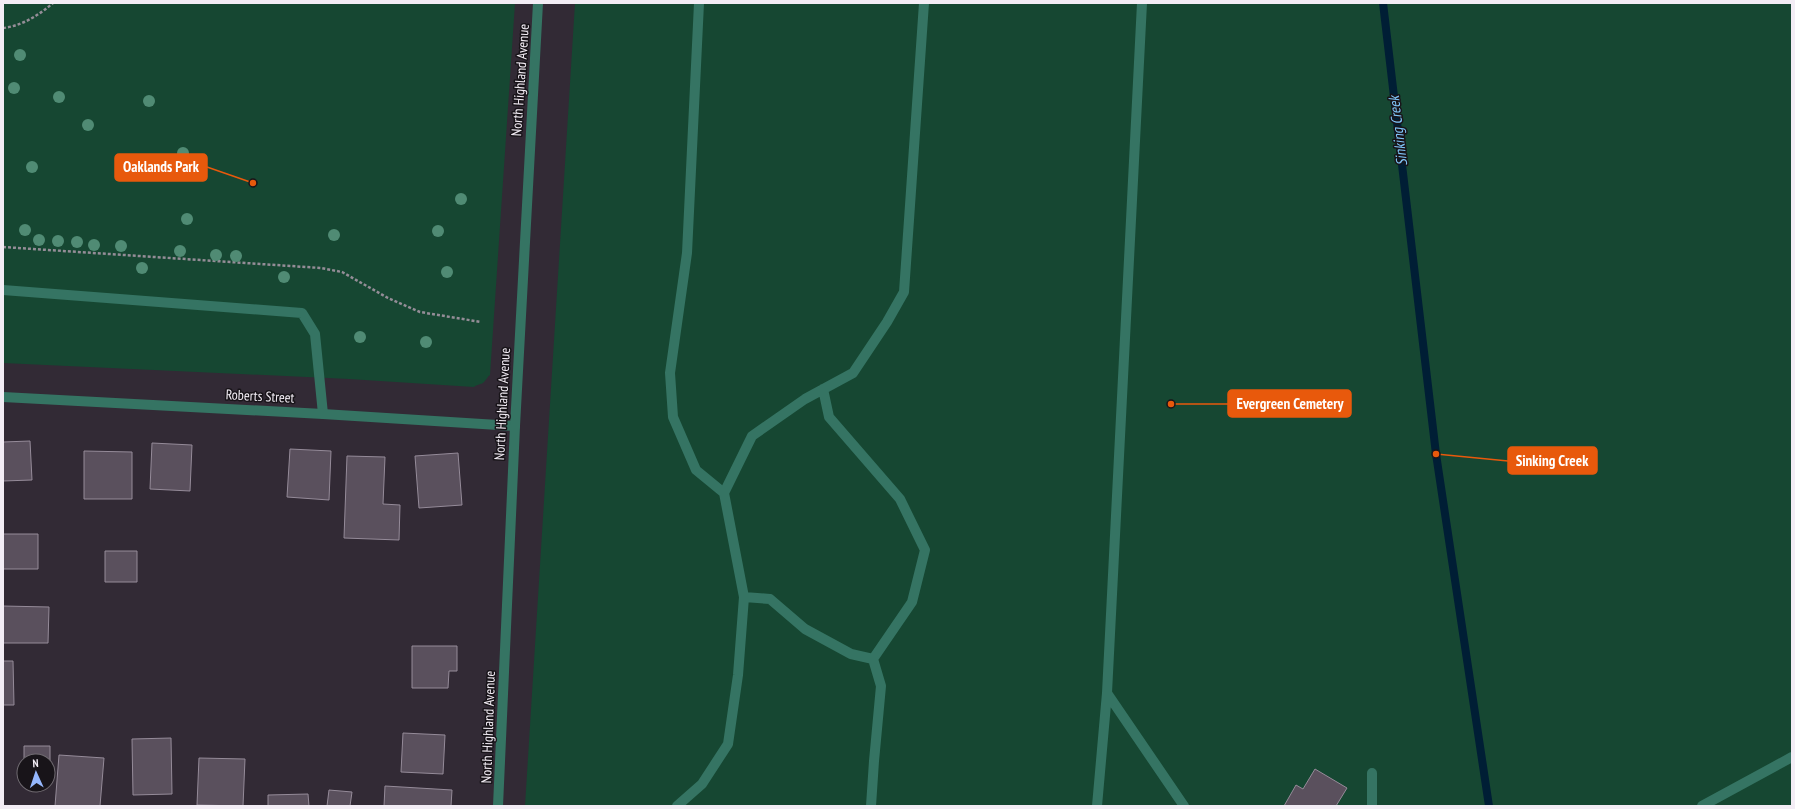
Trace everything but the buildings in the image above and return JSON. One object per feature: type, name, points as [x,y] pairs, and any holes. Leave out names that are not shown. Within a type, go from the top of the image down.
[{"type":"street","name":"North Highland Avenue","points":[[498,806],[515,426],[538,3]]},
{"type":"street","points":[[699,3],[686,253],[670,373],[672,417],[696,470],[724,493]]},
{"type":"street","points":[[676,806],[702,784],[728,744],[738,675],[744,596],[724,493],[752,436],[805,399],[853,373],[888,322],[904,292],[924,3]]},
{"type":"street","points":[[1097,806],[1107,693],[1142,3]]},
{"type":"street","points":[[3,290],[302,313],[315,334],[323,414]]},
{"type":"street","points":[[823,389],[829,417],[900,499],[925,550],[912,602],[873,659]]},
{"type":"street","name":"Roberts Street","points":[[3,397],[515,426]]},
{"type":"street","points":[[744,596],[770,599],[805,629],[852,654],[873,659]]},
{"type":"street","points":[[871,806],[881,686],[873,659]]},
{"type":"street","points":[[1107,693],[1184,806]]},
{"type":"street","points":[[1702,806],[1792,757]]},
{"type":"street","points":[[1372,773],[1372,806]]},
{"type":"path","points":[[3,28],[13,27],[28,20],[53,3]]},
{"type":"path","points":[[3,247],[321,268],[342,272],[388,298],[420,312],[481,322]]},
{"type":"green space","points":[[3,3],[515,3],[490,375],[483,383],[474,387],[349,379],[3,363]]},
{"type":"green space","points":[[575,3],[1792,3],[1792,806],[525,806]]},
{"type":"waterway","name":"Sinking Creek","points":[[1383,3],[1436,454],[1489,806]]},
{"type":"place","name":"Oaklands Park","points":[[253,183]]},
{"type":"place","name":"Evergreen Cemetery","points":[[1171,404]]},
{"type":"place","name":"Sinking Creek","points":[[1436,454]]}]
